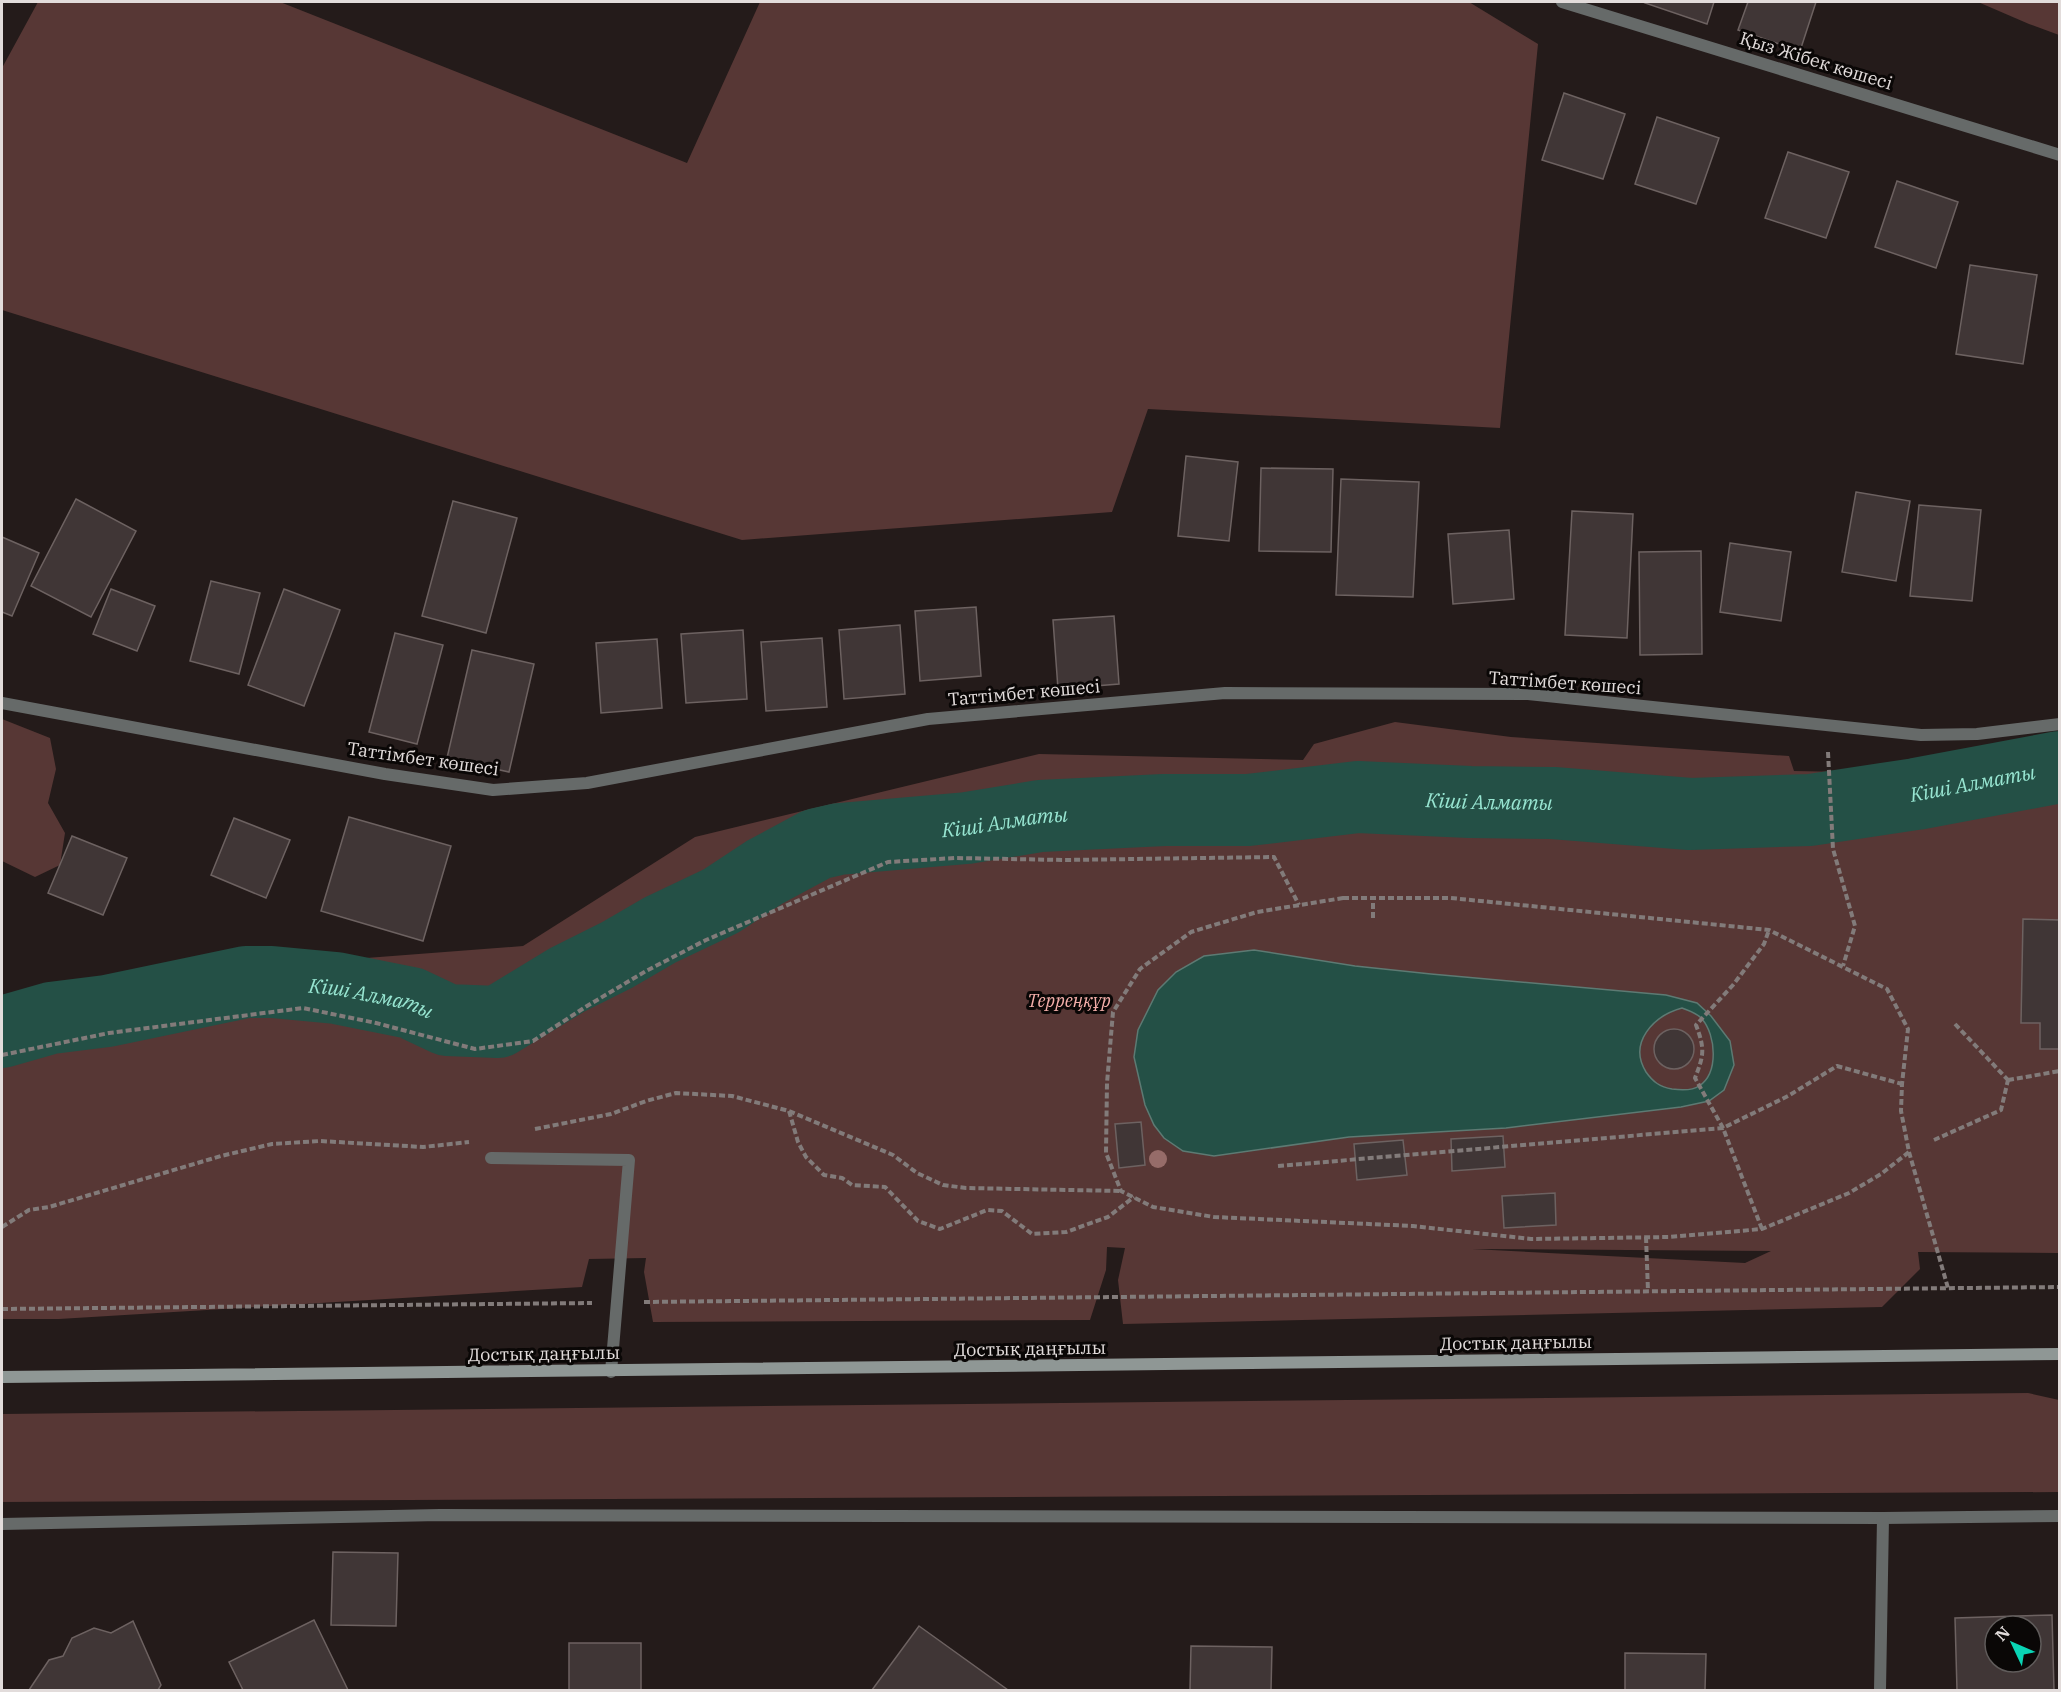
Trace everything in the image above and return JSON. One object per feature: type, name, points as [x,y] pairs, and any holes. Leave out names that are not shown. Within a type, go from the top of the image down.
[{"type":"main road","name":"Достық даңғылы","points":[[2,1377],[611,1372],[2060,1354]]},
{"type":"street","name":"Қыз Жібек көшесі","points":[[1562,2],[2060,155]]},
{"type":"street","name":"Таттімбет көшесі","points":[[2,703],[385,774],[493,790],[586,783],[928,719],[1225,693],[1528,694],[1921,735],[1977,734],[2060,724]]},
{"type":"street","points":[[491,1158],[629,1160],[611,1372]]},
{"type":"street","points":[[2,1524],[440,1515],[1883,1518],[2060,1516]]},
{"type":"street","points":[[1880,1690],[1883,1518]]},
{"type":"path","points":[[1830,772],[1833,849],[1855,926],[1843,966]]},
{"type":"path","points":[[2,1055],[109,1033],[303,1008],[376,1023],[475,1049],[533,1041],[646,971],[696,945],[888,862],[955,858],[1064,860],[1274,857],[1299,905]]},
{"type":"path","points":[[1121,1191],[1106,1154],[1107,1083],[1113,1012],[1140,969],[1191,932],[1257,912],[1343,898],[1451,898],[1769,930],[1887,988],[1908,1029],[1901,1111],[1909,1152],[1948,1288]]},
{"type":"path","points":[[1373,898],[1373,918]]},
{"type":"path","points":[[1762,1229],[1723,1128],[1695,1078],[1703,1056],[1702,1042],[1696,1025],[1733,985],[1764,944],[1769,930]]},
{"type":"path","points":[[1955,1024],[2007,1080]]},
{"type":"path","points":[[1278,1166],[1723,1128],[1788,1096],[1837,1066],[1902,1084]]},
{"type":"path","points":[[2007,1080],[2060,1071]]},
{"type":"path","points":[[1934,1140],[2001,1110],[2007,1080]]},
{"type":"path","points":[[789,1111],[798,1142],[806,1157],[824,1175],[842,1178],[852,1185],[885,1187],[918,1221],[940,1229],[987,1210],[1002,1211],[1032,1234],[1066,1232],[1108,1217],[1134,1197]]},
{"type":"path","points":[[966,1188],[1121,1191],[1153,1207],[1214,1216],[1413,1226],[1531,1239],[1669,1237],[1762,1229],[1849,1193],[1881,1174],[1909,1152]]},
{"type":"path","points":[[1646,1237],[1648,1291]]},
{"type":"path","points":[[2,1309],[2060,1287]]},
{"type":"green space","points":[[38,2],[280,2],[687,163],[760,2],[1469,2],[1538,44],[1500,428],[1148,409],[1112,512],[742,540],[2,310],[2,68]]},
{"type":"green space","points":[[1978,2],[2059,2],[2059,35],[2029,24]]},
{"type":"green space","points":[[2,719],[50,738],[56,769],[48,803],[65,833],[60,865],[35,877],[2,861]]},
{"type":"green space","name":"Терреңқұр","points":[[1395,722],[1511,737],[1789,756],[1794,771],[2059,776],[2059,1253],[1918,1252],[1920,1269],[1882,1307],[1123,1324],[1118,1280],[1125,1248],[1107,1247],[1106,1270],[1090,1320],[653,1322],[644,1272],[646,1258],[589,1259],[582,1287],[59,1319],[2,1319],[2,1000],[314,962],[523,946],[695,837],[1039,754],[1303,760],[1314,744]],"holes":[[[1472,1249],[1771,1251],[1745,1263]]]},
{"type":"green space","points":[[2028,1393],[2059,1400],[2059,1492],[2,1502],[2,1414]]},
{"type":"shaded area","points":[[1254,950],[1355,966],[1666,995],[1697,1003],[1711,1016],[1730,1041],[1734,1065],[1724,1090],[1709,1101],[1681,1107],[1506,1128],[1349,1137],[1214,1156],[1183,1151],[1164,1138],[1154,1125],[1145,1105],[1134,1057],[1138,1030],[1158,990],[1176,972],[1204,956]],"holes":[[[1682,1008],[1698,1015],[1707,1026],[1713,1054],[1710,1072],[1705,1080],[1696,1088],[1682,1090],[1672,1089],[1654,1081],[1646,1072],[1640,1051],[1646,1032],[1653,1024],[1671,1012]]]},
{"type":"building","points":[[1646,2],[1714,2],[1707,24]]},
{"type":"building","points":[[1748,2],[1816,2],[1800,51],[1738,30]]},
{"type":"building","points":[[1564,93],[1625,114],[1603,179],[1542,160]]},
{"type":"building","points":[[1657,117],[1719,138],[1696,204],[1635,184]]},
{"type":"building","points":[[1788,152],[1849,172],[1826,238],[1765,218]]},
{"type":"building","points":[[1897,181],[1958,202],[1936,268],[1875,247]]},
{"type":"building","points":[[1970,265],[2037,275],[2023,364],[1956,354]]},
{"type":"building","points":[[1186,456],[1238,462],[1229,541],[1178,536]]},
{"type":"building","points":[[1261,468],[1333,469],[1331,552],[1259,551]]},
{"type":"building","points":[[1341,479],[1419,482],[1413,597],[1336,595]]},
{"type":"building","points":[[1856,492],[1910,501],[1896,581],[1842,572]]},
{"type":"building","points":[[76,499],[136,531],[91,617],[31,586]]},
{"type":"building","points":[[453,501],[517,518],[486,633],[422,616]]},
{"type":"building","points":[[1919,505],[1981,510],[1972,601],[1910,596]]},
{"type":"building","points":[[1572,511],[1633,514],[1627,638],[1565,635]]},
{"type":"building","points":[[1509,530],[1514,599],[1453,604],[1448,534]]},
{"type":"building","points":[[2,537],[39,553],[12,616],[2,612]]},
{"type":"building","points":[[1730,543],[1791,552],[1781,621],[1720,612]]},
{"type":"building","points":[[1701,551],[1702,654],[1640,655],[1639,552]]},
{"type":"building","points":[[211,581],[260,593],[239,674],[190,661]]},
{"type":"building","points":[[111,589],[155,606],[137,651],[93,634]]},
{"type":"building","points":[[284,589],[340,610],[304,706],[248,685]]},
{"type":"building","points":[[976,607],[981,676],[920,681],[915,611]]},
{"type":"building","points":[[1114,616],[1119,684],[1058,689],[1053,620]]},
{"type":"building","points":[[900,625],[905,694],[844,699],[839,630]]},
{"type":"building","points":[[743,630],[747,699],[686,703],[681,634]]},
{"type":"building","points":[[395,633],[443,645],[417,744],[369,732]]},
{"type":"building","points":[[822,638],[827,707],[766,711],[761,642]]},
{"type":"building","points":[[657,639],[662,708],[601,713],[596,643]]},
{"type":"building","points":[[472,650],[534,664],[509,772],[447,758]]},
{"type":"building","points":[[349,817],[451,846],[423,941],[321,911]]},
{"type":"building","points":[[234,818],[290,840],[266,898],[211,875]]},
{"type":"building","points":[[72,836],[127,858],[103,915],[48,893]]},
{"type":"building","points":[[2023,919],[2060,920],[2060,1049],[2040,1049],[2040,1023],[2021,1023]]},
{"type":"building","points":[[1674,1029],[1682,1030],[1688,1035],[1693,1041],[1693,1057],[1688,1063],[1682,1068],[1674,1069],[1666,1068],[1660,1063],[1655,1057],[1654,1049],[1655,1041],[1660,1035],[1666,1030]]},
{"type":"building","points":[[1141,1122],[1145,1165],[1119,1168],[1115,1124]]},
{"type":"building","points":[[1503,1136],[1505,1167],[1452,1171],[1451,1139]]},
{"type":"building","points":[[1403,1140],[1407,1175],[1357,1180],[1354,1144]]},
{"type":"building","points":[[1555,1193],[1556,1225],[1504,1228],[1502,1196]]},
{"type":"building","points":[[333,1552],[398,1553],[396,1626],[331,1625]]},
{"type":"building","points":[[2043,1615],[2052,1615],[2054,1690],[1957,1690],[1955,1618],[1983,1617],[1983,1674],[2043,1674]]},
{"type":"building","points":[[314,1620],[348,1690],[243,1690],[229,1662]]},
{"type":"building","points":[[133,1621],[161,1685],[158,1690],[29,1690],[49,1660],[63,1656],[72,1638],[94,1628],[111,1633]]},
{"type":"building","points":[[919,1626],[1008,1690],[872,1690]]},
{"type":"building","points":[[569,1643],[641,1643],[641,1690],[569,1690]]},
{"type":"building","points":[[1191,1646],[1272,1647],[1271,1690],[1190,1690]]},
{"type":"building","points":[[1625,1653],[1706,1654],[1705,1690],[1625,1690]]},
{"type":"waterway","name":"Кіші Алматы","points":[[2,1032],[51,1018],[107,1011],[246,982],[336,988],[411,1003],[447,1020],[498,1022],[567,980],[660,930],[721,901],[765,872],[817,844],[839,839],[967,828],[1040,816],[1164,810],[1248,810],[1358,797],[1553,803],[1690,814],[1810,810],[1916,794],[2060,767]]}]
